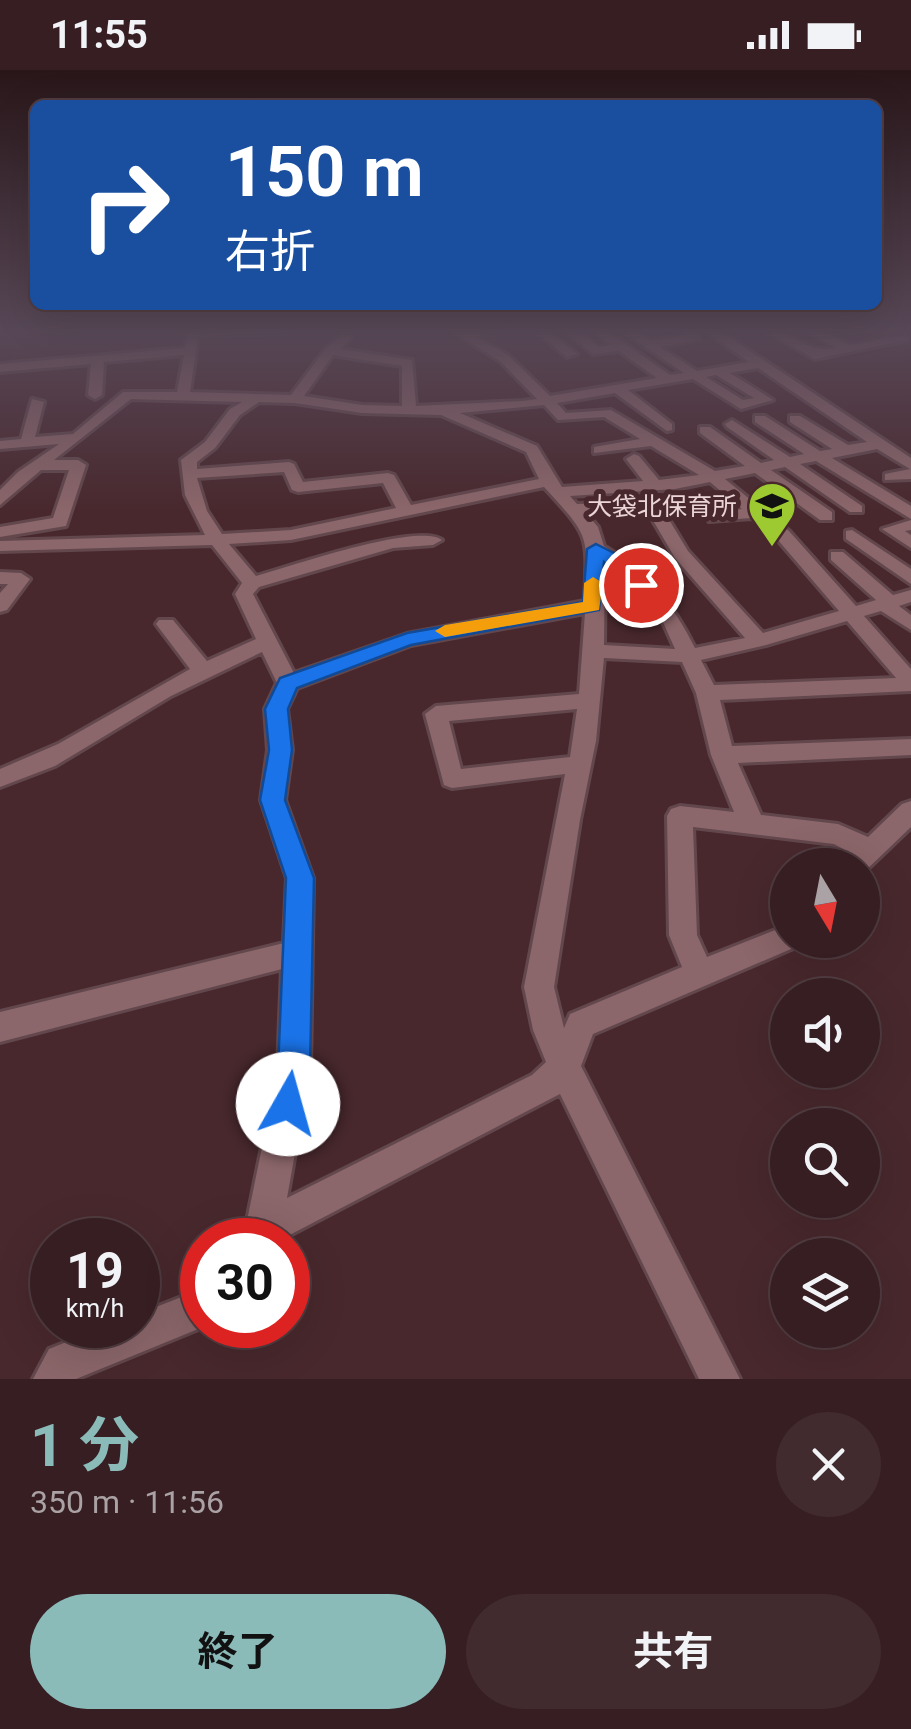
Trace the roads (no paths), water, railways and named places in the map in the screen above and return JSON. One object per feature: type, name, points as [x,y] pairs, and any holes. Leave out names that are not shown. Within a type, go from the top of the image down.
[{"type":"street","points":[[95,390],[95,395]]},
{"type":"street","points":[[183,395],[184,390]]},
{"type":"street","points":[[295,399],[302,390]]},
{"type":"street","points":[[409,390],[409,410]]},
{"type":"street","points":[[539,390],[563,417],[606,413],[712,476],[783,535],[911,683]]},
{"type":"street","points":[[1,497],[123,396],[295,399],[362,409],[444,411],[605,390]]},
{"type":"street","points":[[619,390],[667,428]]},
{"type":"street","points":[[718,390],[741,405],[766,400],[752,390]]},
{"type":"street","points":[[800,390],[911,465]]},
{"type":"street","points":[[252,582],[200,516],[188,474],[189,460],[208,452],[237,410],[255,398]]},
{"type":"street","points":[[27,442],[37,402]]},
{"type":"street","points":[[444,411],[532,448],[554,487],[590,527],[596,549],[589,701],[539,987],[549,1030],[564,1066],[720,1379]]},
{"type":"street","points":[[760,418],[872,490],[882,492],[911,514]]},
{"type":"street","points":[[795,419],[844,450]]},
{"type":"street","points":[[732,424],[856,509]]},
{"type":"street","points":[[705,430],[826,516]]},
{"type":"street","points":[[0,445],[78,437]]},
{"type":"street","points":[[598,450],[656,441]]},
{"type":"street","points":[[0,546],[323,531],[554,487],[654,485],[878,444]]},
{"type":"street","points":[[634,459],[654,485]]},
{"type":"street","points":[[0,532],[60,522],[78,465],[37,464]]},
{"type":"street","points":[[188,474],[289,467],[298,488],[388,478],[407,512]]},
{"type":"street","points":[[891,478],[911,474]]},
{"type":"street","points":[[574,509],[622,505]]},
{"type":"street","points":[[715,517],[757,512]]},
{"type":"street","points":[[658,517],[681,554],[759,641]]},
{"type":"street","points":[[911,525],[891,529],[911,543]]},
{"type":"street","points":[[852,534],[911,578]]},
{"type":"street","points":[[288,683],[244,594],[252,582],[392,543],[433,540]]},
{"type":"street","points":[[596,549],[616,561],[666,609],[708,693],[723,755],[750,822]]},
{"type":"street","points":[[838,556],[911,624]]},
{"type":"street","points":[[0,578],[21,578],[0,606]]},
{"type":"street","points":[[594,651],[687,656],[759,641],[911,596]]},
{"type":"street","points":[[265,1218],[294,1069],[300,878],[273,800],[280,750],[276,709],[288,683],[407,640],[592,606]]},
{"type":"street","points":[[166,624],[204,672]]},
{"type":"street","points":[[0,778],[80,746],[162,692],[269,642]]},
{"type":"street","points":[[708,693],[911,683]]},
{"type":"street","points":[[580,764],[452,779],[436,714],[589,701]]},
{"type":"street","points":[[723,755],[911,746]]},
{"type":"street","points":[[873,848],[911,812]]},
{"type":"street","points":[[698,972],[683,934],[680,816],[838,834],[852,848]]},
{"type":"street","points":[[293,1218],[544,1087],[564,1066],[581,1024],[770,944]]},
{"type":"street","points":[[0,1029],[295,952]]},
{"type":"street","points":[[53,1379],[64,1363],[180,1317]]},
{"type":"place","name":"大袋北保育所","points":[[772,548]]}]
